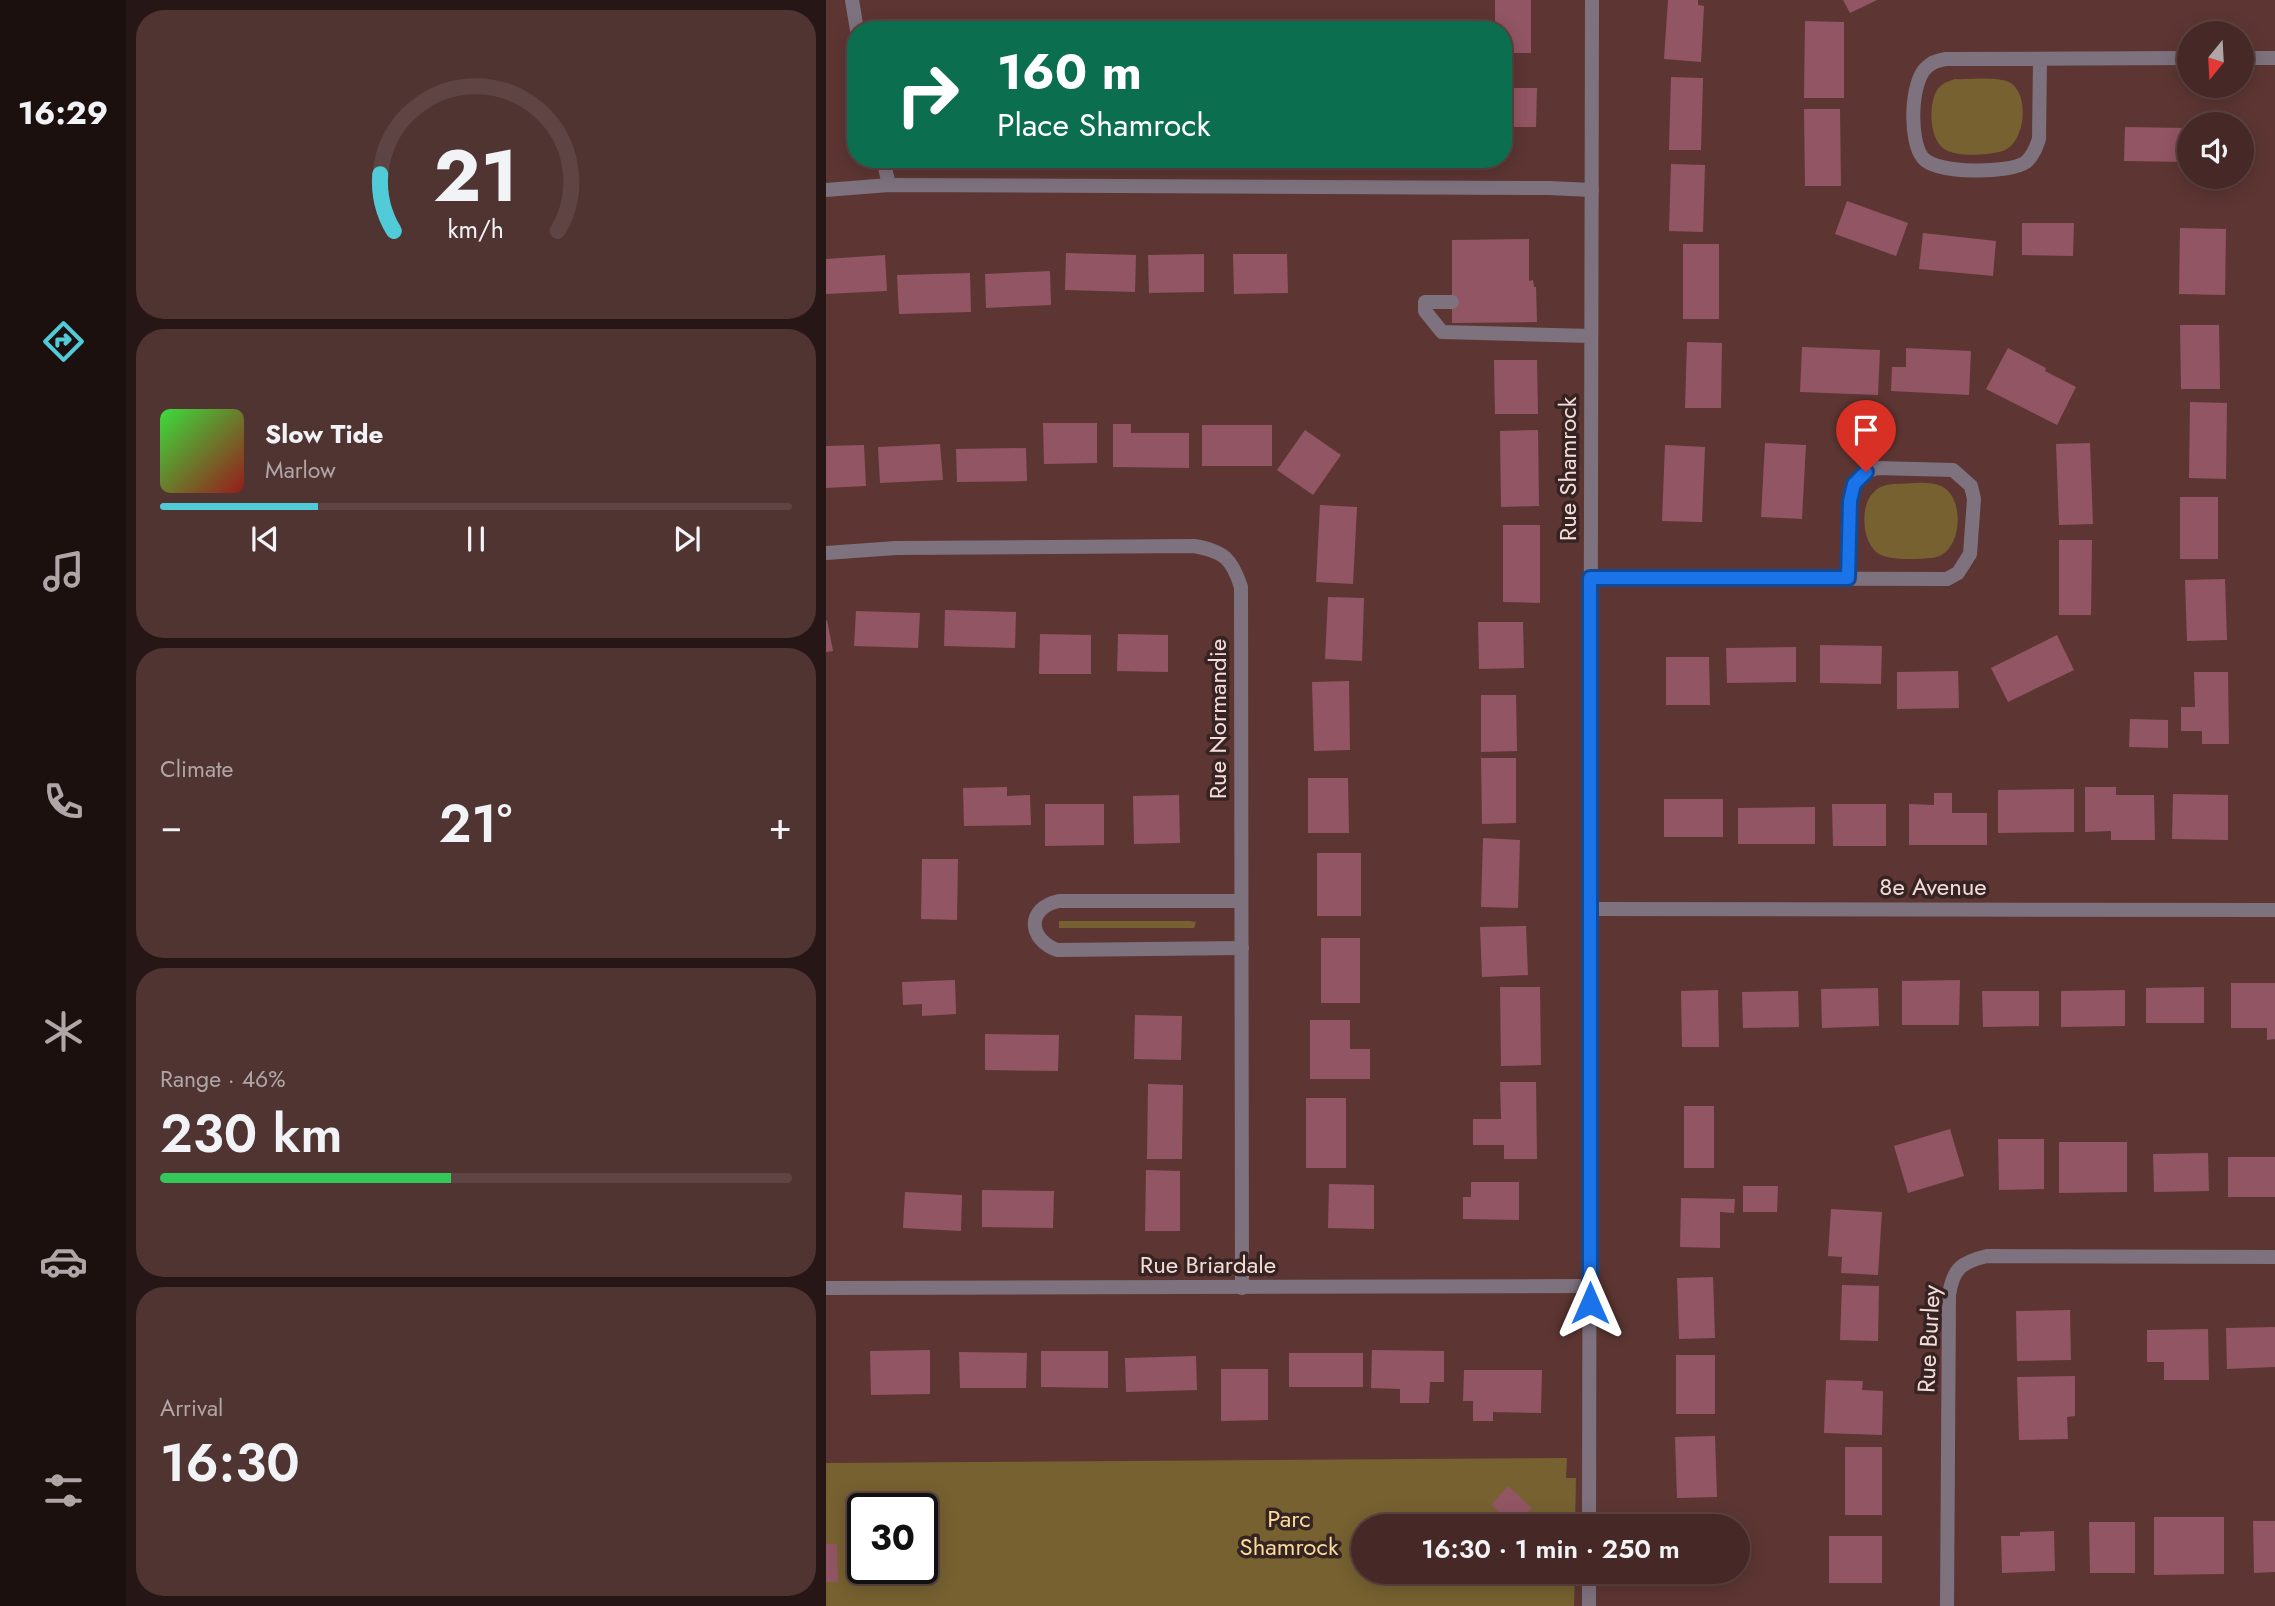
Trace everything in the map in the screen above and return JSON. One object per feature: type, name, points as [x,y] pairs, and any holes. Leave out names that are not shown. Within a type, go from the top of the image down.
[{"type":"street","points":[[852,0],[856,21]]},
{"type":"street","name":"Rue Shamrock","points":[[1590,1514],[1592,0]]},
{"type":"street","points":[[2040,60],[2039,139],[2035,151],[2026,162],[2002,170],[1952,170],[1923,159],[1914,131],[1914,90],[1925,68],[1935,61],[2177,58]]},
{"type":"street","points":[[2254,58],[2275,58]]},
{"type":"street","points":[[885,168],[889,185]]},
{"type":"street","points":[[826,190],[889,185],[1592,190]]},
{"type":"street","points":[[1452,302],[1426,302],[1425,311],[1442,332],[1591,336]]},
{"type":"street","points":[[1590,578],[1947,579],[1965,566],[1970,554],[1974,499],[1972,486],[1953,470],[1941,468],[1876,468],[1866,472],[1854,484],[1850,501],[1848,578]]},
{"type":"street","name":"Rue Normandie","points":[[826,554],[896,548],[1194,546],[1225,556],[1236,570],[1241,587],[1242,1287]]},
{"type":"street","points":[[1241,901],[1059,901],[1047,904],[1038,912],[1035,925],[1038,938],[1046,946],[1057,950],[1242,948]]},
{"type":"street","name":"8e Avenue","points":[[1591,909],[2275,910]]},
{"type":"street","name":"Rue Burley","points":[[1947,1606],[1948,1295],[1951,1280],[1959,1267],[1987,1256],[2275,1257]]},
{"type":"street","name":"Rue Briardale","points":[[826,1289],[1591,1286]]},
{"type":"street","points":[[1589,1584],[1589,1606]]},
{"type":"green space","points":[[1955,79],[1996,79],[2009,82],[2016,88],[2021,97],[2022,120],[2015,141],[2008,148],[1980,155],[1951,152],[1940,145],[1933,131],[1932,104],[1937,90]]},
{"type":"green space","points":[[1930,483],[1949,492],[1954,501],[1958,525],[1950,547],[1942,554],[1932,558],[1898,559],[1879,554],[1873,549],[1866,533],[1866,506],[1876,490],[1893,484]]},
{"type":"green space","points":[[1059,921],[1196,922],[1194,928],[1059,928]]},
{"type":"green space","name":"Parc Shamrock","points":[[1567,1458],[1566,1478],[1576,1478],[1575,1514],[1351,1514],[1351,1584],[1575,1584],[1574,1606],[826,1606],[826,1463]]},
{"type":"building","points":[[1495,0],[1531,0],[1531,53],[1512,53],[1512,21],[1495,21]]},
{"type":"building","points":[[1668,0],[1698,0],[1698,5],[1704,6],[1701,62],[1664,59]]},
{"type":"building","points":[[1843,0],[1877,0],[1850,13]]},
{"type":"building","points":[[1805,21],[1844,22],[1844,98],[1804,98]]},
{"type":"building","points":[[1671,77],[1703,78],[1701,150],[1669,150]]},
{"type":"building","points":[[1512,88],[1537,88],[1536,127],[1512,127]]},
{"type":"building","points":[[1804,109],[1840,109],[1841,186],[1805,186]]},
{"type":"building","points":[[2125,127],[2177,128],[2177,162],[2124,161]]},
{"type":"building","points":[[1671,164],[1705,165],[1703,232],[1669,231]]},
{"type":"building","points":[[1847,201],[1908,223],[1896,256],[1835,234]]},
{"type":"building","points":[[2022,223],[2074,223],[2073,256],[2022,255]]},
{"type":"building","points":[[2180,228],[2226,229],[2225,295],[2179,294]]},
{"type":"building","points":[[1923,233],[1996,241],[1993,276],[1919,269]]},
{"type":"building","points":[[1529,239],[1529,281],[1533,280],[1536,287],[1537,322],[1452,323],[1452,240]]},
{"type":"building","points":[[1683,244],[1719,244],[1719,319],[1683,319]]},
{"type":"building","points":[[1066,253],[1136,255],[1135,292],[1065,290]]},
{"type":"building","points":[[1204,254],[1204,292],[1149,293],[1148,255]]},
{"type":"building","points":[[1233,254],[1287,254],[1288,293],[1234,294]]},
{"type":"building","points":[[885,255],[887,291],[826,294],[826,259]]},
{"type":"building","points":[[1050,271],[1051,305],[986,308],[985,274]]},
{"type":"building","points":[[970,273],[971,312],[899,314],[897,275]]},
{"type":"building","points":[[2180,325],[2219,325],[2220,389],[2181,389]]},
{"type":"building","points":[[1687,342],[1722,343],[1721,408],[1685,408]]},
{"type":"building","points":[[1802,347],[1880,350],[1878,395],[1800,392]]},
{"type":"building","points":[[1906,348],[1971,351],[1969,395],[1891,391],[1892,367],[1906,367]]},
{"type":"building","points":[[2008,348],[2076,387],[2057,425],[1986,389]]},
{"type":"building","points":[[1494,360],[1537,360],[1538,414],[1495,414]]},
{"type":"building","points":[[2190,402],[2227,403],[2226,479],[2189,478]]},
{"type":"building","points":[[1043,423],[1097,423],[1097,463],[1044,464]]},
{"type":"building","points":[[1113,424],[1131,424],[1131,433],[1189,433],[1189,468],[1113,467]]},
{"type":"building","points":[[1202,425],[1272,425],[1272,466],[1202,466]]},
{"type":"building","points":[[1305,430],[1341,455],[1313,495],[1277,470]]},
{"type":"building","points":[[1538,430],[1539,506],[1501,507],[1500,431]]},
{"type":"building","points":[[1765,443],[1806,445],[1802,519],[1761,517]]},
{"type":"building","points":[[2090,443],[2093,524],[2059,525],[2056,444]]},
{"type":"building","points":[[940,444],[943,480],[880,483],[878,447]]},
{"type":"building","points":[[864,445],[866,486],[826,488],[826,446]]},
{"type":"building","points":[[1665,445],[1705,447],[1702,522],[1662,521]]},
{"type":"building","points":[[1026,448],[1027,481],[957,482],[956,449]]},
{"type":"building","points":[[2180,497],[2218,497],[2218,559],[2180,559]]},
{"type":"building","points":[[1320,505],[1357,507],[1353,584],[1316,582]]},
{"type":"building","points":[[1503,525],[1540,525],[1540,603],[1503,602]]},
{"type":"building","points":[[2059,540],[2092,540],[2091,615],[2059,615]]},
{"type":"building","points":[[2225,579],[2227,640],[2187,641],[2185,580]]},
{"type":"building","points":[[1328,597],[1364,598],[1362,661],[1325,659]]},
{"type":"building","points":[[945,610],[1016,612],[1015,648],[944,646]]},
{"type":"building","points":[[856,611],[920,613],[918,648],[854,646]]},
{"type":"building","points":[[826,621],[833,651],[826,652]]},
{"type":"building","points":[[1478,622],[1523,622],[1524,668],[1479,669]]},
{"type":"building","points":[[1040,634],[1091,635],[1091,674],[1039,674]]},
{"type":"building","points":[[1118,634],[1168,635],[1168,672],[1117,671]]},
{"type":"building","points":[[2057,635],[2074,670],[2008,702],[1991,668]]},
{"type":"building","points":[[1820,645],[1882,646],[1881,684],[1820,683]]},
{"type":"building","points":[[1796,647],[1796,682],[1727,683],[1726,648]]},
{"type":"building","points":[[1666,657],[1709,657],[1710,705],[1666,705]]},
{"type":"building","points":[[1958,671],[1959,708],[1897,709],[1897,672]]},
{"type":"building","points":[[2194,672],[2228,672],[2229,744],[2202,744],[2202,731],[2181,731],[2181,707],[2195,707]]},
{"type":"building","points":[[1349,681],[1350,750],[1314,751],[1312,682]]},
{"type":"building","points":[[1481,695],[1516,695],[1517,751],[1481,752]]},
{"type":"building","points":[[2130,719],[2168,720],[2168,748],[2129,747]]},
{"type":"building","points":[[1481,758],[1516,758],[1516,823],[1482,824]]},
{"type":"building","points":[[1308,778],[1348,778],[1349,833],[1308,833]]},
{"type":"building","points":[[1007,787],[1007,796],[1030,795],[1031,825],[964,826],[963,788]]},
{"type":"building","points":[[2085,787],[2116,787],[2116,795],[2154,795],[2155,840],[2111,840],[2111,831],[2085,832]]},
{"type":"building","points":[[2074,789],[2074,832],[1998,833],[1998,790]]},
{"type":"building","points":[[1934,793],[1952,793],[1952,813],[1987,813],[1987,845],[1909,845],[1909,804],[1934,805]]},
{"type":"building","points":[[2173,794],[2228,795],[2228,840],[2172,839]]},
{"type":"building","points":[[1179,795],[1180,843],[1134,844],[1133,796]]},
{"type":"building","points":[[1664,799],[1723,799],[1723,837],[1664,837]]},
{"type":"building","points":[[1045,804],[1104,804],[1104,845],[1045,846]]},
{"type":"building","points":[[1832,804],[1886,804],[1886,846],[1833,846]]},
{"type":"building","points":[[1815,807],[1815,844],[1738,844],[1738,808]]},
{"type":"building","points":[[1483,838],[1520,840],[1518,908],[1481,907]]},
{"type":"building","points":[[1317,853],[1361,853],[1361,916],[1317,916]]},
{"type":"building","points":[[922,859],[958,859],[957,920],[921,919]]},
{"type":"building","points":[[1526,926],[1528,975],[1482,977],[1480,927]]},
{"type":"building","points":[[1321,938],[1360,938],[1360,1003],[1321,1003]]},
{"type":"building","points":[[955,980],[956,1014],[922,1016],[922,1004],[903,1005],[902,982]]},
{"type":"building","points":[[1960,980],[1959,1025],[1902,1025],[1902,981]]},
{"type":"building","points":[[2231,983],[2275,983],[2275,1039],[2267,1040],[2267,1028],[2231,1028]]},
{"type":"building","points":[[1500,987],[1540,987],[1541,1065],[1501,1066]]},
{"type":"building","points":[[2204,987],[2204,1023],[2146,1023],[2146,988]]},
{"type":"building","points":[[1878,988],[1879,1026],[1822,1028],[1821,989]]},
{"type":"building","points":[[1718,990],[1719,1047],[1682,1047],[1681,991]]},
{"type":"building","points":[[2125,990],[2125,1026],[2061,1027],[2061,991]]},
{"type":"building","points":[[1798,991],[1799,1027],[1743,1028],[1742,992]]},
{"type":"building","points":[[1982,991],[2039,991],[2039,1026],[1983,1027]]},
{"type":"building","points":[[1135,1015],[1182,1016],[1181,1060],[1134,1059]]},
{"type":"building","points":[[1310,1020],[1350,1020],[1350,1049],[1370,1049],[1370,1079],[1310,1079]]},
{"type":"building","points":[[985,1034],[1059,1035],[1058,1071],[985,1070]]},
{"type":"building","points":[[1500,1082],[1536,1082],[1537,1159],[1504,1159],[1504,1145],[1473,1145],[1473,1119],[1501,1119]]},
{"type":"building","points":[[1148,1084],[1183,1085],[1182,1159],[1147,1159]]},
{"type":"building","points":[[1306,1098],[1346,1098],[1346,1168],[1306,1168]]},
{"type":"building","points":[[1684,1106],[1714,1106],[1714,1168],[1684,1168]]},
{"type":"building","points":[[1950,1129],[1964,1176],[1908,1193],[1894,1146]]},
{"type":"building","points":[[1998,1139],[2044,1139],[2044,1189],[1999,1190]]},
{"type":"building","points":[[2059,1142],[2127,1142],[2127,1192],[2059,1193]]},
{"type":"building","points":[[2208,1153],[2209,1191],[2154,1192],[2153,1154]]},
{"type":"building","points":[[2228,1157],[2275,1157],[2275,1197],[2228,1197]]},
{"type":"building","points":[[1146,1170],[1180,1171],[1180,1231],[1145,1231]]},
{"type":"building","points":[[1471,1182],[1519,1182],[1519,1220],[1463,1219],[1463,1197],[1471,1197]]},
{"type":"building","points":[[1329,1184],[1374,1185],[1374,1229],[1328,1228]]},
{"type":"building","points":[[1743,1186],[1778,1186],[1777,1212],[1743,1212]]},
{"type":"building","points":[[982,1190],[1054,1191],[1053,1228],[982,1227]]},
{"type":"building","points":[[905,1192],[962,1195],[961,1231],[903,1228]]},
{"type":"building","points":[[1681,1198],[1735,1199],[1734,1213],[1720,1212],[1720,1248],[1680,1247]]},
{"type":"building","points":[[1831,1209],[1882,1212],[1878,1275],[1841,1273],[1842,1257],[1828,1256]]},
{"type":"building","points":[[1713,1277],[1715,1338],[1679,1339],[1677,1278]]},
{"type":"building","points":[[1842,1285],[1879,1286],[1878,1341],[1840,1340]]},
{"type":"building","points":[[2070,1310],[2071,1360],[2017,1361],[2016,1311]]},
{"type":"building","points":[[2275,1327],[2275,1367],[2227,1369],[2226,1328]]},
{"type":"building","points":[[2208,1329],[2209,1380],[2164,1380],[2164,1362],[2147,1362],[2147,1330]]},
{"type":"building","points":[[930,1350],[930,1394],[871,1395],[870,1351]]},
{"type":"building","points":[[1372,1350],[1444,1351],[1444,1382],[1430,1382],[1429,1403],[1400,1403],[1400,1389],[1371,1388]]},
{"type":"building","points":[[1041,1351],[1108,1351],[1108,1388],[1041,1387]]},
{"type":"building","points":[[959,1352],[1027,1353],[1026,1388],[960,1388]]},
{"type":"building","points":[[1289,1353],[1363,1353],[1363,1387],[1289,1387]]},
{"type":"building","points":[[1676,1355],[1715,1355],[1715,1414],[1676,1414]]},
{"type":"building","points":[[1196,1356],[1197,1390],[1126,1392],[1125,1358]]},
{"type":"building","points":[[1221,1369],[1268,1369],[1268,1420],[1221,1421]]},
{"type":"building","points":[[1464,1370],[1542,1370],[1541,1413],[1493,1412],[1493,1421],[1473,1421],[1473,1401],[1463,1401]]},
{"type":"building","points":[[2075,1376],[2075,1416],[2067,1417],[2068,1439],[2019,1440],[2017,1377]]},
{"type":"building","points":[[1826,1380],[1863,1381],[1862,1390],[1883,1391],[1882,1435],[1824,1433]]},
{"type":"building","points":[[1715,1436],[1717,1497],[1677,1498],[1675,1437]]},
{"type":"building","points":[[1845,1447],[1882,1447],[1882,1515],[1845,1515]]},
{"type":"building","points":[[1508,1486],[1532,1508],[1526,1514],[1501,1514],[1491,1505]]},
{"type":"building","points":[[2154,1517],[2224,1517],[2224,1574],[2154,1575]]},
{"type":"building","points":[[2253,1521],[2275,1521],[2275,1572],[2254,1573]]},
{"type":"building","points":[[2089,1522],[2135,1522],[2135,1573],[2090,1573]]},
{"type":"building","points":[[2054,1531],[2055,1571],[2002,1573],[2001,1536],[2020,1536],[2020,1532]]},
{"type":"building","points":[[1829,1536],[1882,1536],[1882,1583],[1829,1583]]},
{"type":"building","points":[[826,1544],[837,1544],[838,1582],[826,1582]]},
{"type":"route","points":[[1590,1303],[1590,578],[1848,578],[1850,501],[1854,484],[1866,472]]}]
